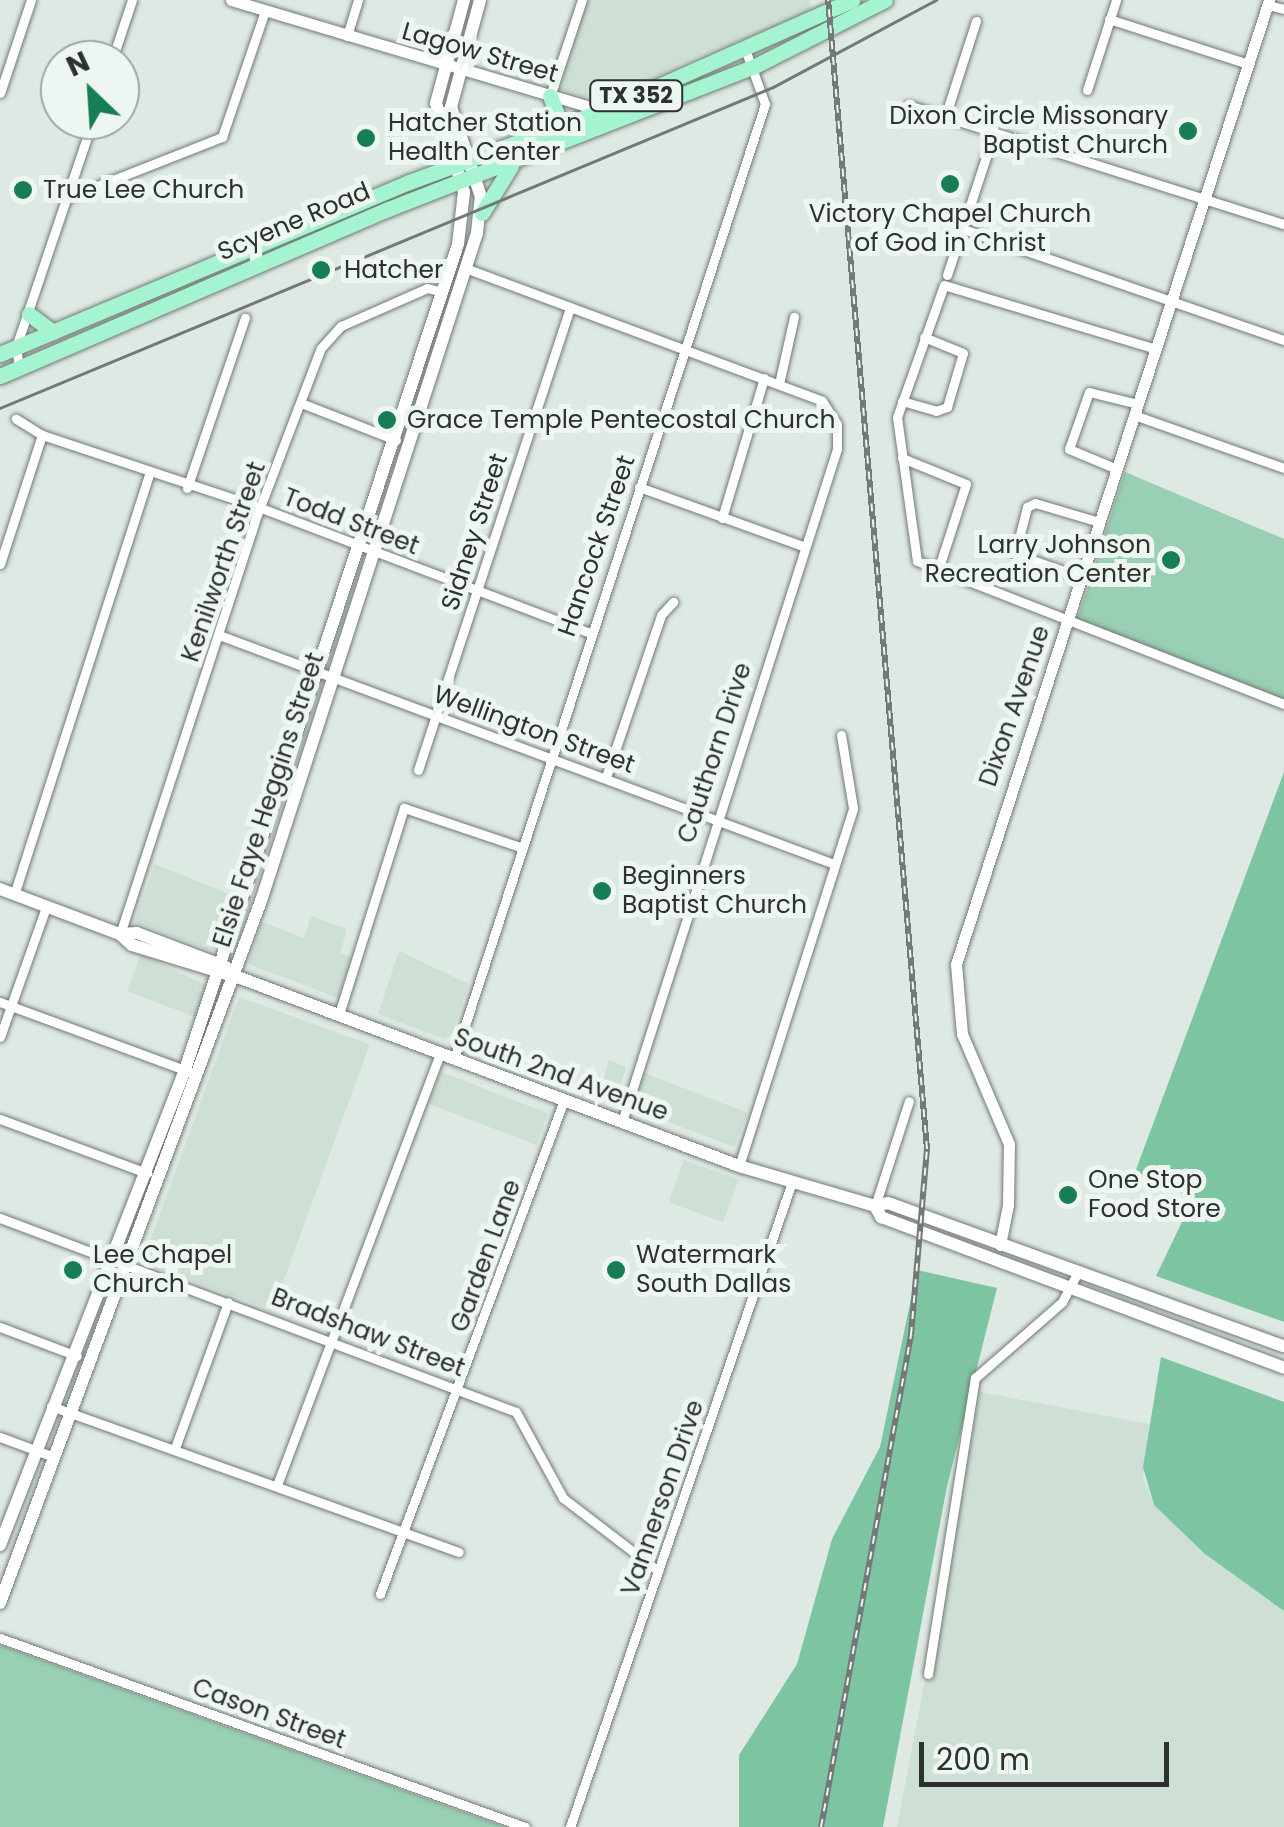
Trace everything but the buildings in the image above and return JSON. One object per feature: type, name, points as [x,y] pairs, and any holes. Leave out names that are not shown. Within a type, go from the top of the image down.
[{"type":"main road","name":"Elsie Faye Heggins Street","points":[[192,1073],[220,969],[393,438],[448,294],[465,268],[482,212],[437,118],[442,66],[464,0]]},
{"type":"main road","name":"Elsie Faye Heggins Street","points":[[0,1603],[50,1456],[89,1360],[119,1265],[192,1073],[235,976],[407,444],[448,294],[466,210],[464,170],[452,116],[458,71],[480,0]]},
{"type":"main road","name":"Scyene Road","points":[[0,376],[852,0]]},
{"type":"main road","name":"Scyene Road","points":[[8,351],[259,244],[464,170],[517,161],[753,67],[885,0]]},
{"type":"main road","points":[[550,96],[560,120],[552,130]]},
{"type":"main road","points":[[482,212],[495,182],[517,161]]},
{"type":"main road","points":[[240,273],[256,257],[259,244]]},
{"type":"main road","points":[[29,314],[53,332]]},
{"type":"main road","name":"South 2nd Avenue","points":[[7,892],[120,934],[132,946],[220,969],[740,1166],[875,1206],[888,1203],[1072,1289],[1284,1368]]},
{"type":"main road","points":[[244,897],[261,901]]},
{"type":"main road","name":"South 2nd Avenue","points":[[998,1252],[1078,1272],[1284,1346]]},
{"type":"main road","name":"Elsie Faye Heggins Street","points":[[0,1543],[71,1354],[119,1265]]},
{"type":"street","points":[[0,94],[30,0]]},
{"type":"street","points":[[119,40],[132,0]]},
{"type":"street","points":[[346,36],[358,0]]},
{"type":"street","points":[[550,96],[582,0]]},
{"type":"street","points":[[1087,90],[1116,0]]},
{"type":"street","name":"Lagow Street","points":[[240,1],[458,71],[602,110]]},
{"type":"street","points":[[1269,2],[1284,9]]},
{"type":"street","name":"Dixon Avenue","points":[[998,1252],[1008,1205],[1009,1144],[962,1034],[956,964],[1269,2]]},
{"type":"street","points":[[67,198],[222,137],[265,11]]},
{"type":"street","points":[[1110,19],[1248,64]]},
{"type":"street","points":[[944,117],[976,21]]},
{"type":"street","name":"Hancock Street","points":[[277,1485],[447,1057],[765,104],[745,49]]},
{"type":"street","points":[[908,105],[1284,224]]},
{"type":"street","points":[[994,133],[897,417],[915,556],[937,573],[1284,704]]},
{"type":"street","points":[[19,368],[8,351],[29,314],[86,140]]},
{"type":"street","points":[[963,229],[1173,296],[1284,340]]},
{"type":"street","points":[[465,268],[685,345],[779,384],[794,317]]},
{"type":"street","points":[[946,280],[1156,348]]},
{"type":"street","name":"Kenilworth Street","points":[[120,934],[261,508],[333,331],[428,288],[448,294]]},
{"type":"street","name":"Sidney Street","points":[[418,770],[570,307]]},
{"type":"street","points":[[187,488],[245,318]]},
{"type":"street","points":[[902,401],[936,411],[947,407],[963,353],[924,337]]},
{"type":"street","points":[[722,518],[764,378]]},
{"type":"street","name":"Cauthorn Drive","points":[[622,1122],[714,820],[837,450],[837,424],[822,401],[779,384]]},
{"type":"street","points":[[1116,469],[1069,450],[1088,392],[1284,468]]},
{"type":"street","points":[[301,403],[407,444]]},
{"type":"street","name":"Todd Street","points":[[16,419],[42,435],[187,488],[261,508],[588,632]]},
{"type":"street","points":[[0,564],[42,435]]},
{"type":"street","points":[[902,458],[966,484],[937,573]]},
{"type":"street","points":[[7,892],[148,474]]},
{"type":"street","points":[[639,487],[803,546]]},
{"type":"street","points":[[1081,578],[1015,554],[1027,507],[1036,504],[1099,522]]},
{"type":"street","points":[[606,778],[660,615],[673,602]]},
{"type":"street","name":"Wellington Street","points":[[219,635],[834,864]]},
{"type":"street","points":[[740,1166],[854,797],[841,735]]},
{"type":"street","points":[[339,1014],[404,808],[520,847]]},
{"type":"street","points":[[0,1037],[46,907]]},
{"type":"street","points":[[0,1002],[192,1073]]},
{"type":"street","name":"Garden Lane","points":[[380,1594],[564,1100]]},
{"type":"street","points":[[875,1206],[909,1102]]},
{"type":"street","points":[[0,1118],[154,1176]]},
{"type":"street","name":"Vannerson Drive","points":[[570,1826],[792,1182]]},
{"type":"street","name":"Bradshaw Street","points":[[0,1218],[119,1265],[334,1340],[516,1412],[562,1498],[658,1571]]},
{"type":"street","points":[[928,1674],[975,1378],[1072,1289],[1078,1272]]},
{"type":"street","points":[[175,1448],[228,1302]]},
{"type":"street","points":[[0,1327],[89,1360]]},
{"type":"street","points":[[51,1406],[459,1552]]},
{"type":"street","points":[[0,1437],[50,1456]]},
{"type":"street","points":[[0,1543],[19,1550]]},
{"type":"street","name":"Cason Street","points":[[0,1638],[524,1827]]},
{"type":"shaded area","points":[[588,0],[810,0],[811,10],[598,101],[559,89]]},
{"type":"shaded area","points":[[155,864],[235,896],[218,948],[211,951],[134,922]]},
{"type":"shaded area","points":[[311,916],[347,929],[340,953],[351,957],[338,998],[248,964],[262,922],[304,938]]},
{"type":"shaded area","points":[[399,951],[469,984],[452,1035],[444,1039],[378,1014]]},
{"type":"shaded area","points":[[141,954],[207,986],[195,1017],[127,991]]},
{"type":"shaded area","points":[[239,997],[370,1045],[273,1310],[142,1263]]},
{"type":"shaded area","points":[[609,1060],[626,1067],[615,1100],[598,1097]]},
{"type":"shaded area","points":[[441,1072],[548,1113],[536,1145],[429,1104]]},
{"type":"shaded area","points":[[644,1073],[748,1113],[734,1147],[631,1108]]},
{"type":"shaded area","points":[[684,1160],[739,1180],[723,1222],[669,1202]]},
{"type":"shaded area","points":[[980,1392],[1149,1424],[1143,1479],[1154,1505],[1205,1554],[1284,1611],[1284,1827],[897,1827]]},
{"type":"green space","points":[[1125,472],[1284,539],[1284,702],[1077,620]]},
{"type":"green space","points":[[1284,772],[1284,1322],[1156,1276],[1194,1197],[1134,1175]]},
{"type":"green space","points":[[917,1270],[997,1288],[947,1486],[883,1827],[739,1827],[739,1755],[797,1664],[832,1539],[880,1447]]},
{"type":"green space","points":[[1161,1357],[1284,1402],[1284,1611],[1205,1554],[1154,1505],[1143,1467]]},
{"type":"green space","points":[[0,1645],[505,1827],[0,1827]]},
{"type":"tram line","points":[[0,408],[773,87],[936,0]]},
{"type":"railway","points":[[821,1827],[911,1335],[927,1149],[828,0]]},
{"type":"place","name":"Dixon Circle Missonary Baptist Church","points":[[1188,131]]},
{"type":"place","name":"Hatcher Station Health Center","points":[[366,138]]},
{"type":"place","name":"Victory Chapel Church of God in Christ","points":[[950,184]]},
{"type":"place","name":"True Lee Church","points":[[23,190]]},
{"type":"place","name":"Hatcher","points":[[321,270]]},
{"type":"place","name":"Grace Temple Pentecostal Church","points":[[387,420]]},
{"type":"place","name":"Larry Johnson Recreation Center","points":[[1171,560]]},
{"type":"place","name":"Beginners Baptist Church","points":[[602,891]]},
{"type":"place","name":"One Stop Food Store","points":[[1068,1195]]},
{"type":"place","name":"Lee Chapel Church","points":[[73,1270]]},
{"type":"place","name":"Watermark South Dallas","points":[[616,1270]]}]
